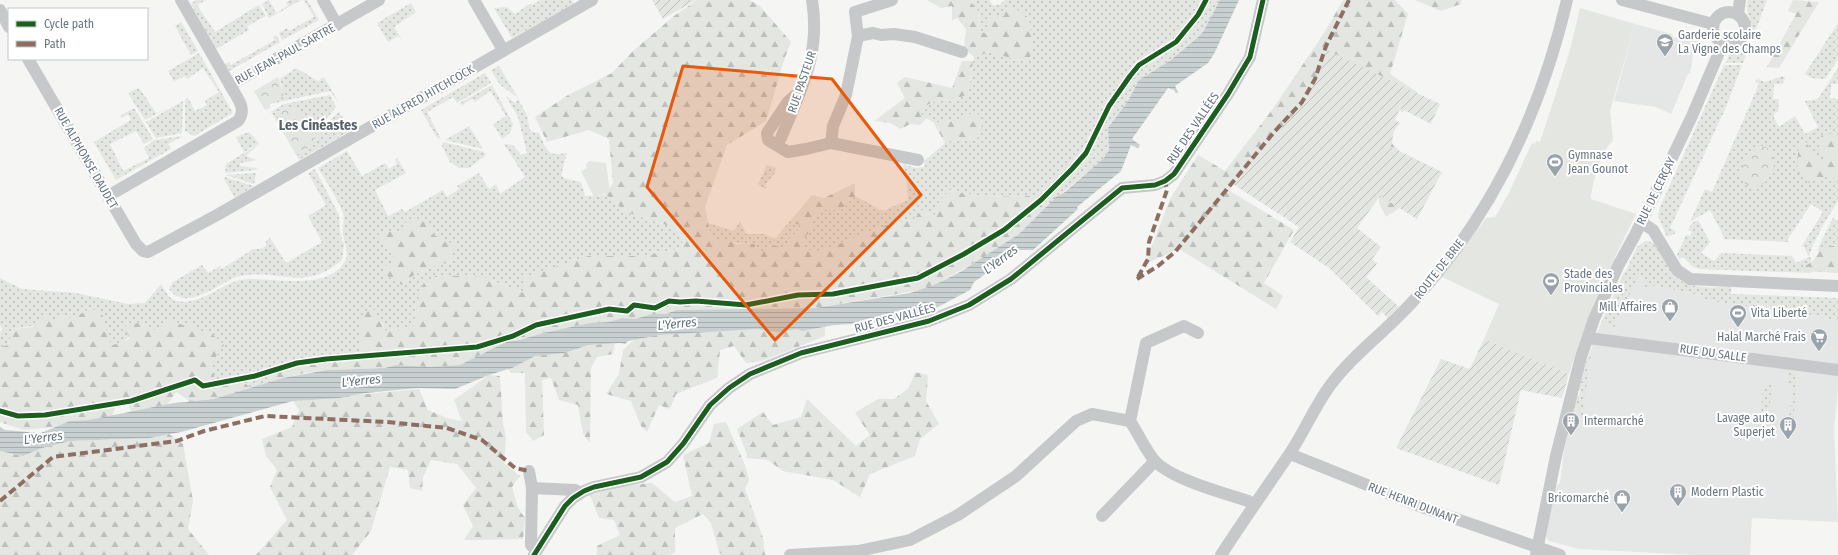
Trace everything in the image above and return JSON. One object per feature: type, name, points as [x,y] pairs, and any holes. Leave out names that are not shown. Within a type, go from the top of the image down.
[{"type":"street","points":[[181,0],[230,85]]},
{"type":"street","points":[[323,0],[337,25]]},
{"type":"street","name":"RUE JEAN-PAUL SARTRE","points":[[108,196],[238,121],[242,114],[242,107],[230,85],[379,0]]},
{"type":"street","points":[[474,0],[503,50]]},
{"type":"street","name":"RUE ALFRED HITCHCOCK","points":[[148,252],[217,215],[592,0]]},
{"type":"street","name":"RUE PASTEUR","points":[[781,138],[800,91],[813,52],[816,33],[812,0]]},
{"type":"street","points":[[831,143],[833,126],[846,95],[858,36],[855,12],[892,0]]},
{"type":"street","name":"RUE DES VALLÉES","points":[[535,552],[565,506],[580,494],[594,487],[641,477],[667,462],[683,444],[710,404],[725,391],[750,374],[801,353],[929,321],[969,305],[1011,279],[1122,188],[1150,186],[1169,178],[1174,174],[1228,94],[1250,57],[1263,0]]},
{"type":"street","name":"ROUTE DE BRIE","points":[[1221,555],[1290,454],[1329,388],[1366,346],[1416,299],[1447,261],[1475,222],[1502,178],[1524,131],[1550,62],[1567,0]]},
{"type":"street","points":[[1622,0],[1713,24]]},
{"type":"street","points":[[1734,13],[1739,0]]},
{"type":"street","points":[[0,10],[8,25]]},
{"type":"street","points":[[1734,13],[1745,23],[1744,34],[1737,42],[1732,44],[1723,43],[1714,34],[1713,24],[1720,14],[1734,13]]},
{"type":"street","points":[[858,36],[873,32],[881,35],[894,34],[914,37],[962,52]]},
{"type":"street","name":"RUE DE CERÇAY","points":[[1537,552],[1556,456],[1588,338],[1601,300],[1641,222],[1692,116],[1723,43]]},
{"type":"street","name":"RUE ALPHONSE DAUDET","points":[[29,60],[136,244],[143,251],[148,252]]},
{"type":"street","points":[[800,91],[787,103],[767,133],[768,140],[788,152],[831,143],[918,160]]},
{"type":"street","points":[[1641,222],[1653,230],[1678,270],[1690,279],[1838,286]]},
{"type":"street","points":[[1198,333],[1184,326],[1146,343],[1130,421],[1155,461],[1165,469],[1189,481],[1248,501],[1254,505]]},
{"type":"street","name":"RUE DU SALLE","points":[[1588,338],[1838,370]]},
{"type":"street","points":[[790,555],[858,551],[910,540],[958,515],[1016,476],[1076,420],[1092,414],[1130,421]]},
{"type":"street","name":"RUE HENRI DUNANT","points":[[1290,454],[1422,508],[1537,552],[1560,555]]},
{"type":"street","points":[[1102,516],[1155,461]]},
{"type":"street","points":[[529,471],[532,488],[531,544],[535,552]]},
{"type":"street","points":[[532,488],[574,490],[580,494]]},
{"type":"highlighted area","points":[[683,66],[832,79],[921,195],[775,340],[647,187]]},
{"type":"shaded area","points":[[1635,24],[1672,34],[1673,38],[1682,36],[1701,40],[1694,48],[1690,74],[1688,74],[1671,114],[1656,107],[1614,101]]},
{"type":"shaded area","points":[[1624,272],[1644,280],[1650,285],[1705,296],[1704,300],[1755,307],[1755,302],[1838,321],[1838,389],[1834,429],[1838,522],[1752,518],[1750,555],[1694,555],[1579,549],[1549,541],[1545,535],[1556,486],[1560,483],[1564,451],[1577,396],[1579,396],[1581,390],[1579,390],[1587,360],[1602,320]]},
{"type":"green space","points":[[196,0],[206,0],[197,5],[215,32],[259,5],[266,16],[247,26],[249,30],[216,49],[191,4]]},
{"type":"green space","points":[[269,0],[276,13],[288,6],[286,2],[290,0],[301,0],[269,18],[262,4]]},
{"type":"green space","points":[[304,0],[307,0],[319,20],[282,40],[279,33],[287,28],[289,31],[314,17]]},
{"type":"green space","points":[[541,0],[572,0],[574,4],[512,38],[494,8],[507,7],[515,14],[531,3],[532,5]]},
{"type":"green space","points":[[652,0],[696,0],[663,19]]},
{"type":"green space","points":[[697,0],[749,0],[760,6],[791,42],[766,121],[727,145],[705,207],[712,242],[730,240],[737,244],[754,244],[759,255],[771,245],[787,248],[791,236],[798,232],[799,225],[790,221],[812,195],[824,198],[855,183],[855,196],[840,211],[829,209],[817,212],[810,230],[798,249],[821,251],[889,224],[913,220],[924,208],[935,215],[940,200],[950,190],[981,197],[1029,196],[1048,205],[1019,234],[988,255],[934,285],[920,290],[815,308],[676,310],[666,314],[652,314],[635,319],[622,318],[609,322],[590,323],[543,333],[520,340],[508,341],[460,365],[429,367],[396,365],[385,368],[327,370],[304,373],[270,382],[274,375],[296,365],[325,360],[361,357],[361,320],[368,309],[375,310],[385,331],[414,326],[416,306],[424,282],[438,275],[483,277],[524,293],[525,277],[588,256],[645,256],[683,248],[682,237],[669,226],[623,211],[613,199],[605,195],[613,183],[609,139],[589,130],[547,142],[535,117],[568,95],[612,73],[633,51],[674,16]]},
{"type":"green space","points":[[927,0],[973,0],[971,2],[978,11],[981,32],[989,34],[989,16],[1004,16],[1009,4],[1029,18],[1032,46],[1030,58],[1017,60],[990,52],[974,57],[964,48],[966,29],[957,18],[952,20],[952,6],[941,8]]},
{"type":"green space","points":[[973,0],[990,0],[992,5],[999,5],[1005,0],[1220,0],[1203,32],[1197,38],[1171,60],[1139,80],[1128,101],[1108,128],[1109,150],[1104,158],[1048,205],[1028,196],[981,197],[950,190],[940,200],[935,216],[924,209],[913,220],[889,224],[821,251],[798,249],[810,230],[817,212],[829,209],[840,211],[855,196],[883,211],[908,200],[906,174],[902,163],[915,168],[924,167],[924,161],[945,143],[978,138],[960,119],[934,123],[921,114],[925,106],[939,99],[952,101],[968,94],[974,57],[990,52],[1017,60],[1030,58],[1004,16],[990,34],[981,32],[978,11],[971,2]]},
{"type":"green space","points":[[1343,0],[1395,0],[1408,14],[1390,74],[1417,92],[1403,112],[1368,94],[1389,141],[1413,163],[1401,207],[1386,217],[1379,203],[1379,176],[1242,178],[1231,183],[1230,191],[1294,230],[1264,283],[1283,296],[1276,309],[1179,249],[1145,264],[1170,199],[1198,155],[1225,171],[1272,110],[1324,33]]},
{"type":"green space","points":[[1415,0],[1461,0],[1461,4],[1441,11]]},
{"type":"green space","points":[[1748,0],[1767,0],[1743,63],[1726,63],[1729,54],[1740,49],[1749,41],[1752,30],[1747,6]]},
{"type":"green space","points":[[1793,0],[1819,2],[1779,68],[1767,67],[1796,14],[1788,11]]},
{"type":"green space","points":[[411,3],[416,12],[394,27],[402,40],[398,36],[388,42],[377,23]]},
{"type":"green space","points":[[1580,8],[1635,24],[1610,111],[1613,141],[1601,159],[1595,176],[1591,199],[1636,214],[1599,292],[1569,374],[1484,339],[1499,304],[1442,277],[1486,218],[1495,217],[1509,193],[1532,143],[1535,144],[1536,141],[1540,142],[1570,50]]},
{"type":"green space","points":[[181,22],[198,51],[191,55],[175,26]]},
{"type":"green space","points":[[1838,23],[1838,59],[1825,79],[1811,78],[1805,74]]},
{"type":"green space","points":[[276,35],[280,42],[229,71],[225,64],[229,62],[231,65],[275,40],[273,37]]},
{"type":"green space","points":[[1327,50],[1440,104],[1431,124],[1400,108],[1395,120],[1400,123],[1394,131],[1391,147],[1442,172],[1417,219],[1380,196],[1357,228],[1381,247],[1372,259],[1377,264],[1366,277],[1399,307],[1388,318],[1382,312],[1378,316],[1329,268],[1290,242],[1299,227],[1233,184],[1304,103],[1317,79]]},
{"type":"green space","points":[[199,53],[233,113],[194,136],[185,131],[185,100],[188,98],[195,111],[207,105],[205,101],[219,92],[203,68],[187,79],[185,76],[174,81],[168,71]]},
{"type":"green space","points":[[962,61],[973,61],[968,94],[952,101],[939,99],[925,106],[921,114],[927,118],[920,125],[910,124],[901,129],[890,123],[874,121],[905,98],[897,83],[905,77],[952,88]]},
{"type":"green space","points":[[1724,65],[1742,65],[1726,107],[1670,228],[1676,231],[1676,233],[1667,237],[1658,216],[1660,207]]},
{"type":"green space","points":[[499,66],[518,98],[500,85],[491,70]]},
{"type":"green space","points":[[296,68],[318,81],[324,77],[339,103],[330,91],[270,104],[284,96],[280,79]]},
{"type":"green space","points":[[1838,68],[1838,84],[1831,84],[1830,98],[1838,99],[1838,201],[1823,225],[1812,247],[1809,256],[1811,259],[1811,273],[1700,269],[1693,267],[1683,257],[1679,259],[1677,255],[1686,235],[1690,236],[1692,232],[1688,230],[1692,223],[1698,220],[1710,242],[1701,253],[1714,261],[1721,253],[1792,256],[1796,263],[1809,257],[1802,246],[1823,212],[1811,204],[1788,239],[1789,242],[1723,239],[1724,237],[1710,210],[1690,222],[1705,189],[1712,192],[1759,84],[1755,82],[1757,79],[1765,82],[1782,76],[1785,78],[1783,84],[1774,84],[1773,99],[1779,99],[1778,112],[1774,113],[1774,118],[1779,127],[1795,116],[1805,134],[1818,127],[1805,101],[1818,99]]},
{"type":"green space","points":[[485,73],[491,83],[457,103],[453,97],[427,112],[441,139],[437,138],[421,110]]},
{"type":"green space","points":[[278,77],[284,96],[270,104],[270,108],[265,110],[254,91]]},
{"type":"green space","points":[[492,85],[513,124],[510,133],[502,139],[493,124],[506,116],[490,91],[475,102],[472,99],[462,105],[460,103]]},
{"type":"green space","points":[[138,88],[156,113],[169,107],[145,120],[128,93]]},
{"type":"green space","points":[[330,95],[336,107],[323,123],[303,120],[296,108],[288,111],[284,108],[277,113],[280,121],[279,125],[271,112],[284,104]]},
{"type":"green space","points":[[506,96],[515,103],[518,99],[527,115],[530,131],[539,133],[548,151],[555,154],[567,153],[561,175],[564,178],[581,182],[585,196],[605,195],[613,199],[623,211],[669,226],[682,237],[683,248],[645,256],[588,256],[524,293],[483,277],[416,306],[414,326],[385,331],[382,322],[361,320],[361,354],[298,362],[242,377],[215,382],[200,332],[169,321],[156,331],[142,323],[123,343],[111,345],[90,309],[72,318],[62,317],[56,322],[13,329],[8,345],[0,347],[0,332],[3,330],[0,326],[0,278],[22,289],[76,293],[128,304],[145,303],[161,284],[172,299],[187,302],[196,300],[239,280],[259,279],[301,281],[314,280],[327,276],[337,270],[345,261],[347,251],[343,234],[343,213],[335,196],[318,168],[347,151],[362,176],[385,163],[389,169],[397,164],[395,159],[397,158],[406,173],[375,190],[388,216],[402,209],[405,212],[443,190],[447,197],[459,189],[457,186],[479,173],[489,189],[496,184],[500,194],[525,177],[504,144],[513,145],[521,155],[527,153],[518,117]],"holes":[[[405,231],[451,262],[431,267],[418,273],[402,285],[385,266],[393,264],[393,252],[379,242],[383,232]]]},
{"type":"green space","points":[[183,101],[182,133],[156,138],[146,122]]},
{"type":"green space","points":[[134,108],[153,139],[144,144],[136,131],[110,144],[123,171],[149,158],[144,148],[154,140],[183,136],[168,144],[171,149],[116,180],[94,142],[131,120],[128,114],[122,118],[120,116]]},
{"type":"green space","points":[[283,108],[288,111],[296,108],[301,111],[303,120],[325,125],[307,149],[296,155],[279,125],[280,121],[276,114]]},
{"type":"green space","points":[[976,111],[983,122],[978,138],[945,143],[934,123],[960,119]]},
{"type":"green space","points":[[339,112],[352,130],[299,160],[296,155],[307,149],[325,125]]},
{"type":"green space","points":[[469,126],[483,149],[445,140]]},
{"type":"green space","points":[[1824,131],[1838,138],[1838,181],[1827,177],[1820,178],[1809,183],[1798,173],[1798,149],[1804,139],[1817,160],[1825,161],[1818,143]]},
{"type":"green space","points":[[249,132],[259,143],[244,152],[236,137]]},
{"type":"green space","points":[[443,142],[484,152],[486,155],[469,168],[459,168],[450,162],[442,146]]},
{"type":"green space","points":[[259,144],[246,156],[257,160],[240,163],[240,166],[257,168],[256,170],[225,173],[226,164]]},
{"type":"green space","points":[[1756,146],[1762,146],[1769,149],[1774,161],[1774,167],[1769,177],[1755,189],[1743,182],[1741,169],[1746,156]]},
{"type":"green space","points":[[589,161],[606,163],[610,192],[594,197],[581,171],[587,168],[586,165]]},
{"type":"green space","points":[[767,165],[776,168],[773,176],[766,183],[765,185],[767,187],[765,189],[758,184]]},
{"type":"green space","points":[[315,169],[339,215],[340,233],[344,245],[342,260],[328,270],[316,275],[303,277],[254,274],[240,276],[204,294],[194,297],[185,298],[177,296],[169,289],[173,282],[202,265],[208,273],[220,266],[222,269],[253,249],[260,249],[266,246],[266,241],[270,238],[286,263],[322,242],[308,216],[326,205],[308,173]]},
{"type":"green space","points":[[256,173],[254,184],[225,175]]},
{"type":"green space","points":[[225,177],[254,186],[235,198],[224,179]]},
{"type":"green space","points":[[1838,207],[1833,218],[1838,221],[1838,273],[1817,271],[1819,246]]},
{"type":"green space","points":[[417,218],[430,226],[432,234],[455,245],[451,262],[431,267],[418,273],[402,285],[383,273],[385,266],[393,264],[393,252],[379,242],[383,232],[405,231],[406,220]]},
{"type":"green space","points":[[740,221],[746,234],[765,234],[775,239],[790,221],[799,225],[798,232],[791,236],[787,248],[771,245],[759,255],[754,244],[723,241],[712,242],[708,223],[734,231]]},
{"type":"green space","points":[[1645,241],[1652,242],[1657,246],[1672,271],[1681,281],[1687,284],[1705,287],[1731,287],[1731,294],[1838,298],[1838,321],[1755,302],[1755,307],[1704,300],[1705,296],[1650,285],[1648,289],[1641,286],[1644,280],[1638,277],[1614,327],[1602,322],[1637,247]]},
{"type":"green space","points":[[1838,245],[1838,273],[1802,271],[1801,268],[1812,262],[1822,248]]},
{"type":"green space","points":[[90,309],[101,311],[111,345],[123,343],[130,338],[125,331],[126,324],[142,323],[156,331],[169,321],[187,326],[195,323],[200,332],[210,332],[224,345],[211,364],[216,385],[241,379],[254,392],[195,404],[176,392],[164,409],[134,417],[128,405],[116,405],[111,421],[24,430],[0,422],[0,347],[8,345],[13,329],[33,327],[46,314],[56,322],[62,317],[72,318]]},
{"type":"green space","points":[[736,326],[782,329],[825,327],[825,336],[762,361],[746,363],[734,346],[720,350],[717,378],[676,394],[670,409],[659,405],[647,432],[641,426],[631,401],[606,394],[619,374],[623,350],[640,334]]},
{"type":"green space","points":[[1484,339],[1569,374],[1562,398],[1521,390],[1499,485],[1396,448],[1441,359],[1470,369]]},
{"type":"green space","points":[[615,343],[613,354],[597,357],[591,368],[590,443],[583,434],[578,405],[559,400],[551,378],[542,380],[544,435],[533,441],[526,432],[525,373],[511,373],[503,361],[534,350]]},
{"type":"green space","points":[[1591,355],[1597,358],[1590,358],[1582,420],[1577,411],[1580,409],[1574,407],[1577,396],[1579,396],[1581,390],[1579,390],[1587,360]]},
{"type":"green space","points":[[280,369],[270,379],[270,382],[251,389],[241,379],[254,378]]},
{"type":"green space","points":[[1788,371],[1797,372],[1793,426],[1760,424],[1763,387],[1766,387],[1769,383],[1772,384],[1768,421],[1789,423],[1792,386],[1787,385]]},
{"type":"green space","points":[[915,372],[928,375],[926,401],[939,424],[920,439],[915,456],[870,474],[860,497],[833,480],[783,471],[768,460],[747,458],[737,429],[763,412],[773,425],[801,417],[807,399],[856,446],[870,435],[855,413],[878,399],[894,399],[909,388]]},
{"type":"green space","points":[[489,375],[500,376],[503,424],[506,437],[504,463],[520,476],[512,487],[518,508],[525,518],[523,539],[464,540],[473,526],[463,505],[476,488],[457,464],[431,460],[423,477],[422,491],[410,488],[408,470],[390,467],[371,531],[352,555],[256,555],[287,520],[270,487],[277,470],[266,456],[262,439],[292,427],[299,410],[293,401],[419,389],[428,410],[447,418],[462,421],[454,400]]},
{"type":"green space","points":[[726,422],[745,465],[749,480],[745,489],[763,538],[765,555],[722,555],[719,552],[711,523],[703,514],[675,528],[675,552],[670,555],[597,555],[597,546],[620,535],[614,520],[599,518],[590,495],[618,486],[652,483],[675,502],[692,496],[683,455],[709,443],[714,424]]},
{"type":"green space","points":[[169,434],[183,444],[193,501],[188,529],[209,555],[0,555],[0,451],[23,456],[41,448],[70,441],[150,438]]},
{"type":"water","name":"L'Yerres","points":[[1220,0],[1239,0],[1214,54],[1208,63],[1175,86],[1178,92],[1176,93],[1174,90],[1168,88],[1132,139],[1140,145],[1138,148],[1131,145],[1121,171],[1077,207],[1078,209],[1033,250],[1019,250],[974,282],[970,290],[936,308],[886,322],[834,325],[802,331],[797,329],[777,332],[757,329],[659,335],[628,341],[625,344],[588,345],[564,353],[535,356],[512,368],[489,375],[455,389],[417,388],[366,393],[339,398],[293,401],[181,432],[150,438],[70,441],[42,448],[23,456],[0,451],[0,427],[5,430],[41,433],[70,421],[89,420],[174,403],[188,402],[189,400],[196,401],[214,399],[283,378],[327,370],[385,368],[396,365],[429,367],[460,365],[508,341],[520,340],[543,333],[590,323],[609,322],[622,318],[635,319],[652,314],[666,314],[676,310],[815,308],[910,293],[934,285],[960,272],[1019,234],[1056,197],[1065,192],[1104,158],[1109,150],[1108,128],[1128,101],[1139,80],[1171,60],[1197,38],[1203,32]]},
{"type":"marked path","points":[[1137,279],[1158,266],[1175,252],[1275,131],[1302,102],[1315,79],[1326,46],[1349,0]]},
{"type":"marked path","points":[[1138,277],[1148,259],[1149,242],[1167,190],[1165,181]]},
{"type":"marked path","points":[[0,501],[53,457],[177,441],[204,431],[265,416],[387,422],[447,428],[482,440],[515,468],[529,471]]},
{"type":"cycle path","points":[[0,411],[18,416],[45,415],[131,401],[195,380],[203,386],[255,376],[297,363],[326,359],[477,347],[513,336],[536,325],[609,309],[627,311],[634,305],[655,308],[669,301],[696,301],[746,305],[798,295],[833,294],[918,278],[964,254],[1004,230],[1041,200],[1086,153],[1109,106],[1139,65],[1176,42],[1198,15],[1206,0]]},
{"type":"cycle path","points":[[534,555],[565,506],[573,498],[594,487],[641,477],[667,462],[683,444],[710,405],[729,388],[750,374],[801,353],[929,321],[969,305],[1011,279],[1122,188],[1155,185],[1165,181],[1174,174],[1228,94],[1250,57],[1263,0]]},
{"type":"place","name":"Garderie scolaire La Vigne des Champs","points":[[1665,57]]},
{"type":"place","name":"Gymnase Jean Gounot","points":[[1555,177]]},
{"type":"place","name":"Stade des Provinciales","points":[[1551,296]]},
{"type":"place","name":"Mill Affaires","points":[[1670,322]]},
{"type":"place","name":"Vita Liberté","points":[[1738,328]]},
{"type":"place","name":"Halal Marché Frais","points":[[1819,352]]},
{"type":"place","name":"Intermarché","points":[[1571,436]]},
{"type":"place","name":"Lavage auto Superjet","points":[[1788,440]]},
{"type":"place","name":"Modern Plastic","points":[[1678,507]]},
{"type":"place","name":"Bricomarché","points":[[1622,513]]},
{"type":"district","name":"Les Cinéastes","points":[[318,125]]}]
